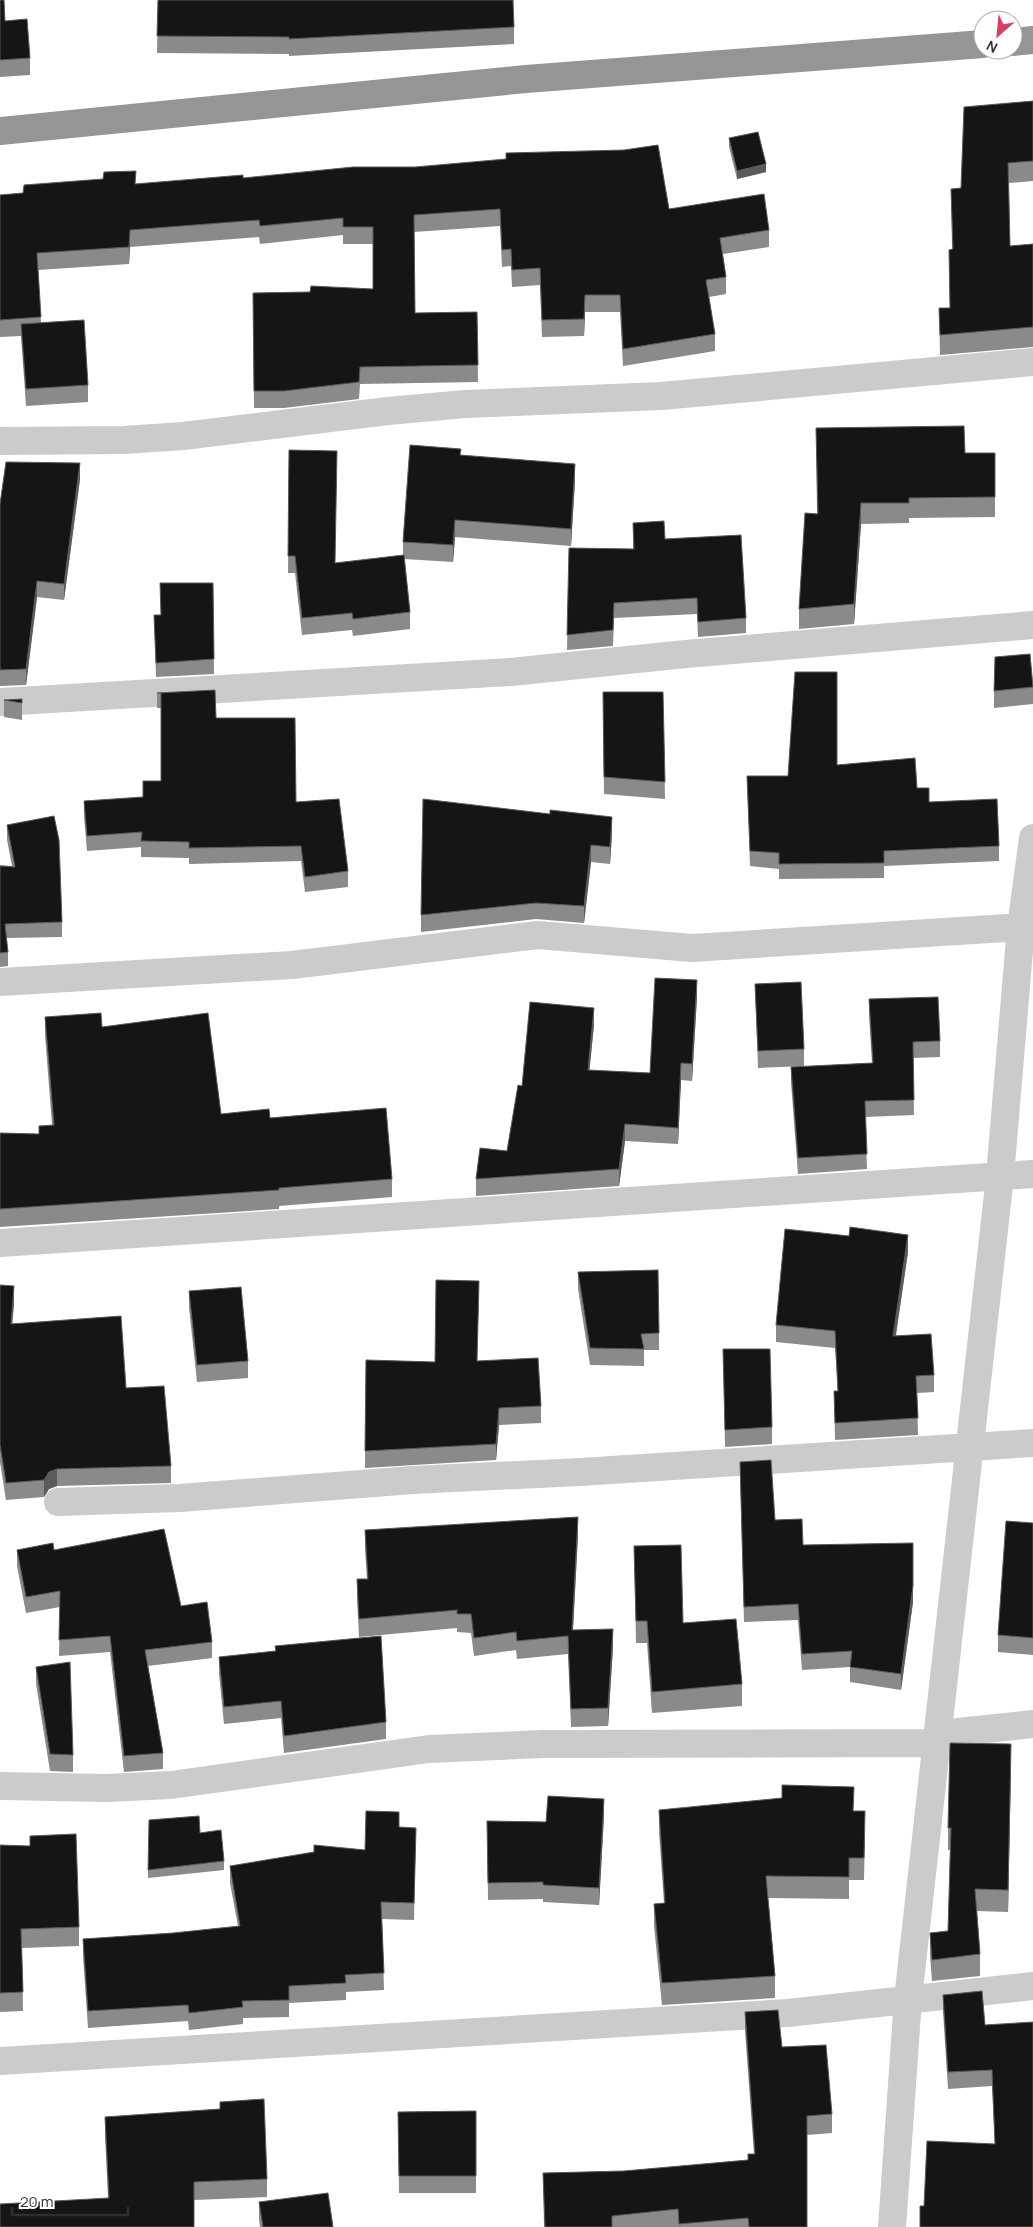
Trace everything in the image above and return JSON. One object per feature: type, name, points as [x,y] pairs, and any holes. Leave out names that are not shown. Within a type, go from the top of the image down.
[{"type":"highway","points":[[0,131],[526,79],[973,45]]},
{"type":"street","points":[[0,441],[124,440],[182,436],[388,411],[465,404],[661,396],[1033,362]]},
{"type":"street","points":[[0,702],[512,672],[686,654],[1033,625]]},
{"type":"street","points":[[892,2227],[908,1999],[1000,1176],[1033,838]]},
{"type":"street","points":[[0,982],[292,965],[538,935],[692,948],[1026,910]]},
{"type":"street","points":[[0,1243],[1033,1174]]},
{"type":"street","points":[[58,1502],[180,1498],[413,1480],[969,1449],[1033,1443]]},
{"type":"street","points":[[0,1786],[106,1788],[171,1784],[429,1749],[543,1744],[936,1743],[958,1732],[1033,1724]]},
{"type":"street","points":[[0,2061],[788,2013],[1033,1986]]},
{"type":"building","points":[[0,0],[4,0],[5,21],[27,19],[30,58],[0,60]]},
{"type":"building","points":[[158,0],[513,0],[514,27],[289,39],[289,37],[157,36]]},
{"type":"building","points":[[1033,101],[1033,161],[1008,163],[1010,246],[1033,244],[1033,327],[940,335],[939,308],[950,308],[949,250],[953,249],[951,189],[961,188],[964,107]]},
{"type":"building","points":[[758,132],[766,164],[737,171],[729,138]]},
{"type":"building","points":[[658,145],[669,209],[764,194],[769,230],[720,238],[726,277],[706,280],[715,334],[623,349],[620,295],[585,295],[584,319],[542,320],[540,268],[512,270],[511,249],[502,250],[500,209],[414,215],[415,313],[477,312],[478,365],[360,367],[359,382],[284,391],[254,391],[253,293],[310,292],[311,286],[373,289],[373,227],[343,227],[343,218],[260,226],[259,220],[130,230],[129,247],[37,253],[41,317],[0,320],[0,195],[23,193],[24,185],[103,179],[104,172],[136,171],[135,184],[243,175],[243,178],[353,167],[415,167],[506,159],[506,153],[624,150]]},
{"type":"building","points":[[84,320],[88,385],[26,389],[21,324]]},
{"type":"building","points":[[964,426],[965,453],[995,453],[995,497],[909,498],[909,503],[861,503],[854,604],[799,609],[805,513],[818,514],[816,428]]},
{"type":"building","points":[[410,445],[461,449],[460,455],[575,464],[571,529],[455,520],[453,545],[403,542]]},
{"type":"building","points":[[289,450],[337,451],[335,563],[404,555],[410,612],[353,619],[352,613],[302,618],[295,556],[288,556]]},
{"type":"building","points":[[6,462],[80,463],[64,584],[37,581],[26,669],[0,670],[0,504]]},
{"type":"building","points":[[664,521],[665,539],[741,535],[746,618],[698,622],[697,598],[614,603],[613,630],[567,635],[569,548],[634,549],[633,523]]},
{"type":"building","points":[[160,583],[213,583],[214,659],[156,663],[154,615],[161,615]]},
{"type":"building","points":[[1030,654],[1033,687],[994,691],[995,657]]},
{"type":"building","points":[[795,672],[837,672],[837,765],[915,758],[917,788],[929,788],[929,802],[997,799],[999,846],[884,851],[884,863],[779,864],[779,853],[750,851],[747,776],[788,776]]},
{"type":"building","points":[[215,690],[216,718],[295,718],[296,802],[339,799],[348,871],[305,877],[301,846],[189,848],[189,842],[141,841],[142,832],[87,836],[84,801],[143,797],[143,781],[161,781],[161,693],[157,693]]},
{"type":"building","points":[[603,692],[663,692],[665,782],[604,777]]},
{"type":"building","points":[[22,699],[22,703],[4,700]]},
{"type":"building","points":[[423,799],[550,814],[550,810],[612,817],[610,847],[591,845],[584,906],[536,903],[421,915]]},
{"type":"building","points":[[54,816],[59,840],[62,922],[5,924],[8,952],[0,953],[0,866],[15,867],[7,825]]},
{"type":"building","points":[[655,978],[697,980],[692,1064],[681,1063],[678,1128],[625,1124],[619,1169],[476,1179],[480,1148],[507,1151],[518,1085],[522,1086],[530,1002],[594,1008],[588,1070],[650,1073]]},
{"type":"building","points":[[801,982],[804,1049],[758,1051],[755,984]]},
{"type":"building","points":[[938,997],[940,1041],[913,1042],[914,1100],[865,1101],[867,1154],[798,1158],[791,1067],[873,1063],[869,999]]},
{"type":"building","points":[[101,1013],[102,1027],[208,1013],[221,1114],[269,1109],[270,1118],[386,1108],[392,1179],[279,1188],[279,1190],[0,1209],[0,1133],[39,1134],[39,1126],[54,1125],[45,1017]]},
{"type":"building","points":[[850,1227],[908,1235],[893,1336],[931,1334],[934,1375],[916,1376],[918,1418],[835,1423],[834,1391],[838,1391],[835,1331],[776,1325],[785,1229],[849,1236]]},
{"type":"building","points":[[658,1270],[659,1333],[641,1334],[644,1349],[590,1348],[578,1272]]},
{"type":"building","points":[[436,1280],[479,1281],[477,1361],[538,1358],[541,1406],[499,1408],[496,1444],[365,1451],[366,1360],[435,1362]]},
{"type":"building","points":[[0,1285],[14,1286],[11,1324],[121,1316],[126,1388],[164,1386],[171,1466],[57,1469],[49,1472],[44,1480],[6,1483],[0,1445]]},
{"type":"building","points":[[241,1287],[248,1361],[197,1365],[189,1291]]},
{"type":"building","points":[[723,1349],[770,1349],[772,1427],[725,1430]]},
{"type":"building","points":[[771,1460],[775,1520],[802,1519],[803,1545],[913,1543],[913,1586],[901,1674],[850,1667],[852,1651],[802,1654],[798,1604],[744,1607],[740,1462]]},
{"type":"building","points":[[578,1517],[572,1630],[613,1629],[608,1708],[571,1709],[568,1636],[517,1641],[516,1632],[474,1638],[471,1614],[457,1614],[457,1610],[359,1619],[357,1579],[368,1579],[365,1530]]},
{"type":"building","points":[[1006,1521],[1033,1523],[1033,1638],[998,1635]]},
{"type":"building","points":[[164,1529],[181,1606],[207,1602],[212,1642],[145,1650],[163,1753],[124,1756],[110,1636],[59,1640],[60,1591],[26,1597],[17,1550],[53,1543],[54,1550]]},
{"type":"building","points":[[681,1545],[683,1623],[736,1619],[742,1684],[652,1692],[647,1621],[636,1621],[634,1546]]},
{"type":"building","points":[[381,1636],[386,1722],[284,1736],[281,1701],[224,1707],[219,1657],[276,1651],[275,1646]]},
{"type":"building","points":[[70,1662],[73,1755],[50,1754],[36,1667]]},
{"type":"building","points":[[950,1743],[1011,1744],[1008,1890],[975,1889],[980,1954],[932,1960],[930,1933],[948,1931],[951,1828],[948,1828]]},
{"type":"building","points":[[782,1785],[854,1787],[853,1811],[865,1811],[864,1858],[849,1858],[849,1877],[766,1876],[775,1976],[662,1983],[654,1904],[665,1903],[659,1810],[782,1798]]},
{"type":"building","points":[[548,1796],[604,1799],[599,1888],[543,1885],[543,1882],[488,1883],[487,1821],[546,1822]]},
{"type":"building","points":[[366,1811],[399,1812],[399,1827],[416,1828],[414,1903],[381,1902],[384,1973],[345,1975],[346,1983],[289,1986],[289,2000],[242,2001],[243,2007],[189,2013],[188,2005],[88,2011],[83,1939],[240,1926],[230,1866],[314,1852],[314,1845],[365,1850]]},
{"type":"building","points":[[199,1816],[200,1833],[221,1830],[224,1861],[148,1870],[149,1820]]},
{"type":"building","points":[[76,1834],[79,1927],[21,1929],[23,1992],[0,1993],[0,1845],[30,1846],[30,1836]]},
{"type":"building","points":[[982,1991],[985,2025],[1033,2022],[1033,2227],[920,2227],[920,2206],[924,2206],[927,2141],[995,2144],[992,2070],[948,2072],[943,1995]]},
{"type":"building","points":[[778,2010],[782,2047],[826,2045],[832,2114],[807,2116],[807,2227],[749,2227],[748,2218],[679,2224],[678,2209],[612,2216],[612,2227],[545,2227],[543,2173],[624,2171],[748,2160],[748,2154],[755,2154],[745,2012]]},
{"type":"building","points":[[264,2099],[267,2179],[194,2182],[194,2227],[0,2227],[0,2204],[109,2198],[105,2117],[220,2109],[220,2102]]},
{"type":"building","points":[[476,2111],[476,2176],[399,2176],[398,2112]]},
{"type":"building","points":[[328,2193],[333,2227],[263,2227],[259,2202]]}]
